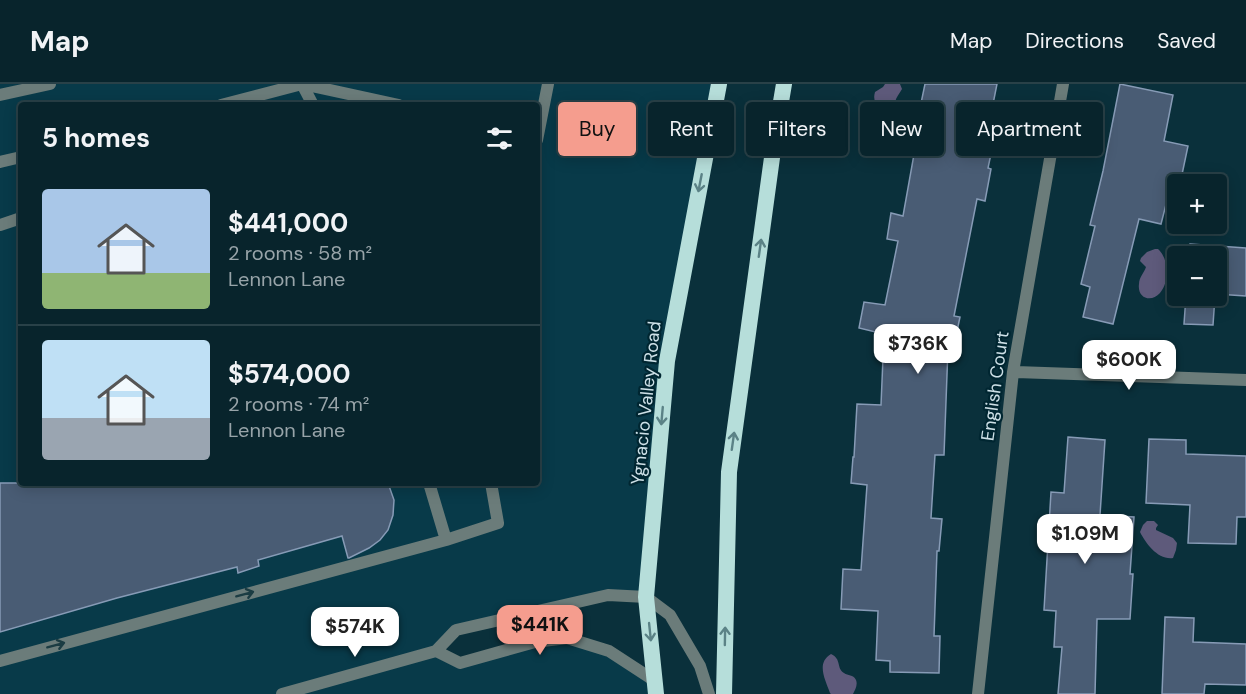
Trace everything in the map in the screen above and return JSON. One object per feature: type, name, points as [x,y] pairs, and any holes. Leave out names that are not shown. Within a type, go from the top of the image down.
[{"type":"highway","name":"Ygnacio Valley Road","points":[[656,688],[646,597],[667,362],[719,84]]},
{"type":"highway","points":[[724,694],[729,472],[784,84]]},
{"type":"street","points":[[0,95],[50,84]]},
{"type":"street","points":[[233,102],[302,84],[385,102]]},
{"type":"street","points":[[302,84],[311,102]]},
{"type":"street","points":[[540,125],[548,84]]},
{"type":"street","name":"English Court","points":[[978,694],[1013,372],[1063,84]]},
{"type":"street","points":[[0,162],[18,157]]},
{"type":"street","points":[[0,225],[18,219]]},
{"type":"street","points":[[1013,372],[1246,380]]},
{"type":"street","points":[[430,486],[446,540]]},
{"type":"street","points":[[0,661],[446,540],[498,523],[492,486]]},
{"type":"street","points":[[282,694],[436,651],[456,630],[608,595],[646,597],[670,615],[700,666],[709,694]]},
{"type":"street","points":[[436,651],[460,663],[535,642],[567,638],[609,651],[656,688]]},
{"type":"shaded area","points":[[0,84],[719,84],[716,102],[648,102],[648,156],[705,156],[667,361],[646,597],[608,595],[456,630],[437,650],[460,663],[567,638],[609,651],[655,681],[656,694],[0,694]]},
{"type":"shaded area","points":[[885,84],[900,84],[902,89],[896,102],[876,102],[875,92]]},
{"type":"shaded area","points":[[1158,249],[1162,253],[1167,270],[1163,288],[1153,298],[1145,298],[1139,289],[1140,279],[1146,267],[1140,261],[1147,252]]},
{"type":"shaded area","points":[[1147,521],[1154,521],[1158,525],[1156,530],[1173,538],[1177,543],[1173,558],[1158,554],[1146,541],[1140,532]]},
{"type":"shaded area","points":[[831,654],[837,658],[840,669],[856,680],[853,694],[830,693],[823,667],[826,658]]},
{"type":"building","points":[[925,84],[997,84],[993,102],[956,102],[956,156],[991,156],[988,168],[991,169],[985,201],[977,199],[954,316],[960,317],[953,350],[948,348],[944,455],[935,455],[931,518],[942,519],[939,551],[937,551],[934,636],[940,636],[939,673],[890,672],[890,661],[876,660],[878,611],[841,609],[843,569],[861,570],[867,485],[851,483],[857,404],[881,405],[884,334],[859,328],[864,302],[885,305],[898,241],[887,239],[891,213],[903,216],[914,156],[944,156],[944,102],[921,102]]},
{"type":"building","points":[[1120,84],[1173,95],[1164,141],[1188,146],[1182,174],[1167,174],[1167,201],[1161,224],[1139,219],[1113,324],[1083,317],[1090,287],[1081,284],[1095,226],[1090,225]]},
{"type":"building","points":[[1190,244],[1218,246],[1190,246]]},
{"type":"building","points":[[1227,247],[1246,248],[1246,296],[1227,295]]},
{"type":"building","points":[[1185,306],[1214,306],[1213,325],[1184,324]]},
{"type":"building","points":[[1068,437],[1105,440],[1100,515],[1134,517],[1130,619],[1097,619],[1095,694],[1058,694],[1062,647],[1054,647],[1056,611],[1044,610],[1051,492],[1064,493]]},
{"type":"building","points":[[1149,439],[1186,440],[1186,454],[1246,456],[1246,517],[1237,517],[1236,544],[1188,543],[1190,505],[1146,503]]},
{"type":"building","points":[[0,483],[18,483],[18,486],[389,486],[394,500],[393,515],[388,530],[369,548],[349,558],[342,536],[258,560],[259,566],[238,573],[237,567],[117,598],[0,632]]},
{"type":"building","points":[[1165,617],[1194,618],[1193,642],[1246,644],[1246,685],[1205,684],[1204,694],[1162,694]]}]
